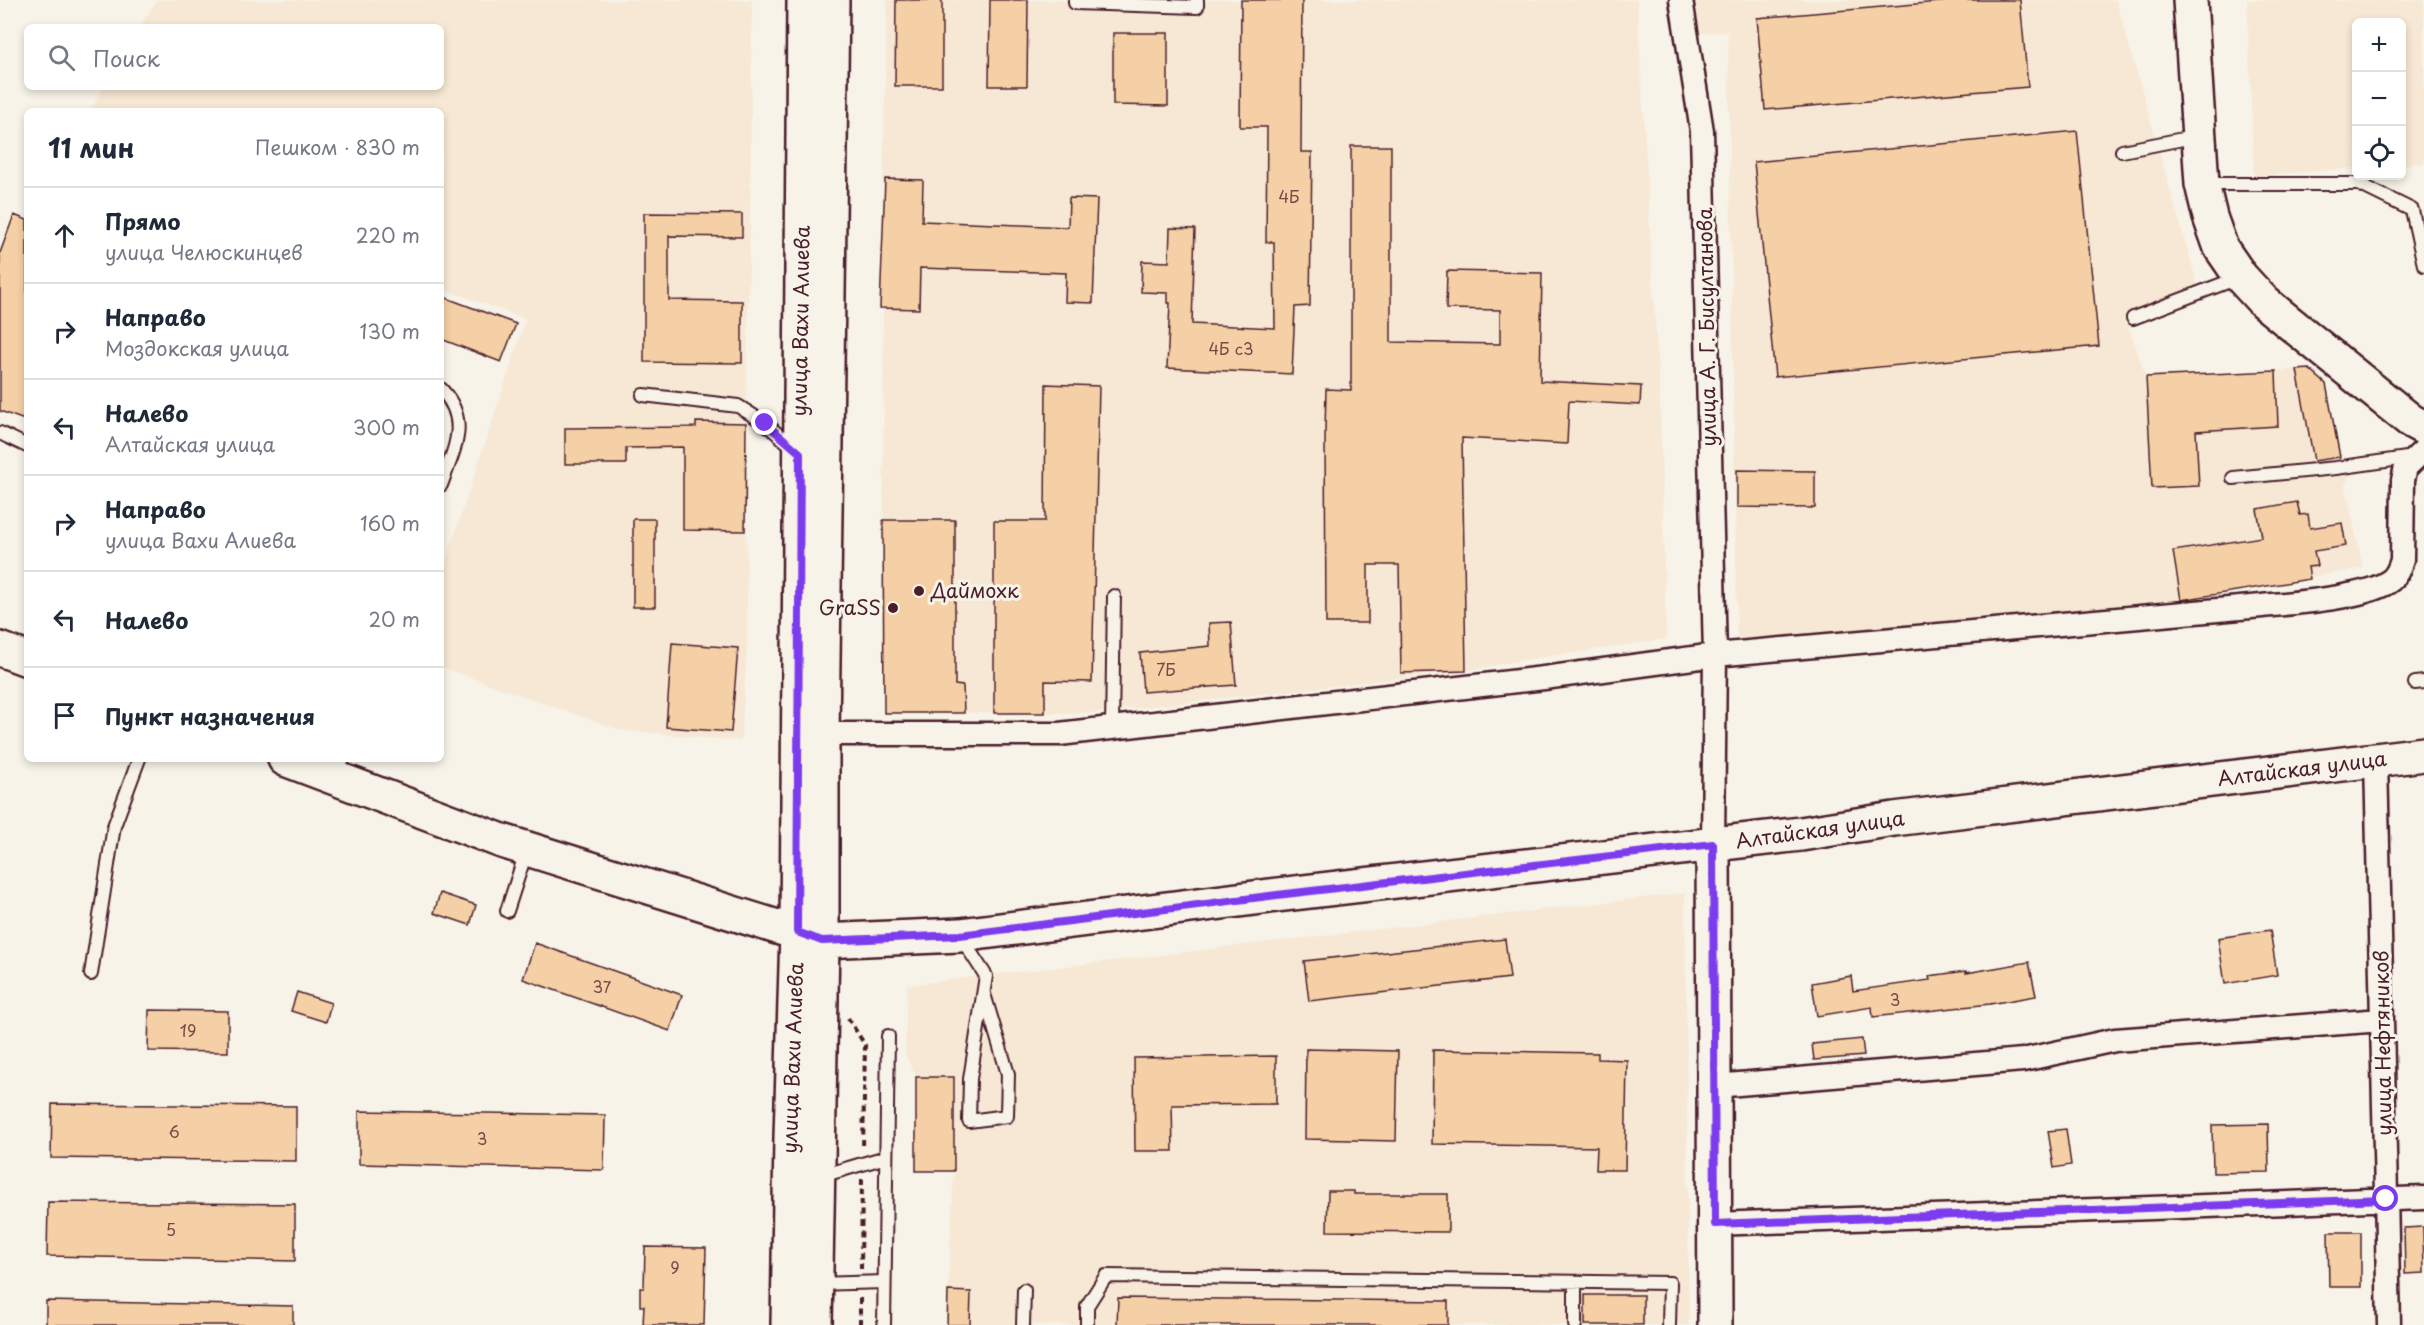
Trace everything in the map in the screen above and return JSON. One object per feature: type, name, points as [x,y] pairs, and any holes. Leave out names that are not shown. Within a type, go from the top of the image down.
[{"type":"main road","name":"улица Вахи Алиева","points":[[804,0],[800,453],[817,1177],[815,1325]]},
{"type":"main road","name":"улица Вахи Алиева","points":[[788,1325],[790,1137],[810,937],[822,734],[832,0]]},
{"type":"main road","points":[[2190,0],[2202,184],[2221,248],[2241,277],[2264,303],[2411,421],[2421,445]]},
{"type":"main road","points":[[0,649],[24,658]]},
{"type":"main road","name":"Алтайская улица","points":[[301,762],[339,769],[528,848],[810,937],[960,935],[1713,844],[1894,819],[2424,753]]},
{"type":"main road","points":[[1713,844],[1715,1325]]},
{"type":"street","name":"улица А. Г. Бисултанова","points":[[1681,0],[1702,131],[1715,655],[1713,844]]},
{"type":"street","points":[[822,734],[1059,734],[1532,679],[1715,655],[2342,597],[2391,580],[2399,570],[2402,560],[2403,480],[2406,467],[2421,445]]},
{"type":"street","name":"улица Нефтяников","points":[[2376,760],[2389,1325]]},
{"type":"street","points":[[1715,1086],[2023,1060],[2115,1040],[2382,1020]]},
{"type":"street","points":[[1715,1224],[2424,1198]]},
{"type":"lane","points":[[1075,0],[1075,3],[1197,8],[1197,0]]},
{"type":"lane","points":[[2122,151],[2199,135]]},
{"type":"lane","points":[[2202,184],[2359,184],[2412,210],[2424,266]]},
{"type":"lane","points":[[2133,318],[2241,277]]},
{"type":"lane","points":[[444,393],[454,407],[459,426],[457,440],[444,477]]},
{"type":"lane","points":[[644,395],[738,406],[765,423],[800,453]]},
{"type":"lane","points":[[0,433],[24,445]]},
{"type":"lane","points":[[2233,478],[2336,468],[2421,445]]},
{"type":"lane","points":[[1112,728],[1114,596]]},
{"type":"lane","points":[[90,974],[114,826],[138,762]]},
{"type":"lane","points":[[507,911],[528,848]]},
{"type":"lane","points":[[960,935],[986,976],[970,1079],[969,1121],[1007,1116],[1008,1074],[984,994]]},
{"type":"lane","points":[[884,1325],[888,1036]]},
{"type":"lane","points":[[817,1177],[886,1157]]},
{"type":"lane","points":[[1087,1325],[1087,1306],[1106,1276],[1575,1284],[1670,1283],[1669,1325]]},
{"type":"lane","points":[[815,1284],[884,1282]]},
{"type":"lane","points":[[1575,1284],[1575,1325]]},
{"type":"lane","points":[[1023,1325],[1024,1290]]},
{"type":"shaded area","points":[[157,0],[752,0],[746,423],[747,649],[741,741],[620,730],[444,668],[444,567],[526,319],[444,289],[444,108],[92,108],[102,90],[444,90],[444,24],[142,24]]},
{"type":"shaded area","points":[[887,0],[1637,0],[1660,406],[1666,639],[1517,661],[1466,671],[1092,713],[884,713],[883,191]]},
{"type":"shaded area","points":[[1697,0],[2116,0],[2198,287],[2125,316],[2146,377],[2309,369],[2326,384],[2340,457],[2347,463],[2350,476],[2345,484],[2363,568],[2182,601],[1745,643],[1737,636],[1728,32],[1698,33]]},
{"type":"shaded area","points":[[2247,0],[2424,0],[2424,163],[2406,164],[2406,18],[2352,18],[2352,168],[2254,176]]},
{"type":"shaded area","points":[[1685,893],[1689,1325],[946,1325],[954,1171],[916,1171],[916,1077],[905,1053],[907,985]]},
{"type":"building","points":[[896,0],[942,0],[942,86],[895,86]]},
{"type":"building","points":[[990,0],[1028,0],[1027,86],[989,86]]},
{"type":"building","points":[[1241,0],[1302,0],[1301,152],[1312,152],[1310,306],[1295,307],[1292,374],[1167,368],[1170,303],[1168,303],[1168,293],[1141,292],[1142,261],[1169,262],[1170,228],[1195,229],[1192,324],[1275,328],[1274,242],[1266,242],[1267,127],[1240,127]]},
{"type":"building","points":[[1961,0],[2020,0],[2028,87],[1765,110],[1757,18]]},
{"type":"building","points":[[1113,33],[1168,33],[1168,106],[1113,105]]},
{"type":"building","points":[[2077,131],[2099,346],[1775,377],[1754,162]]},
{"type":"building","points":[[1351,146],[1391,146],[1391,342],[1500,344],[1500,310],[1446,309],[1447,271],[1542,273],[1540,381],[1641,386],[1640,405],[1569,401],[1567,444],[1462,438],[1466,671],[1401,673],[1399,565],[1368,565],[1368,623],[1326,623],[1326,389],[1351,390]]},
{"type":"building","points":[[885,179],[923,180],[922,221],[1068,227],[1069,198],[1097,199],[1093,303],[1065,302],[1066,273],[920,268],[919,309],[880,308]]},
{"type":"building","points":[[644,213],[742,214],[742,237],[669,236],[669,300],[742,301],[742,363],[644,362]]},
{"type":"building","points":[[14,215],[24,219],[24,420],[0,411],[0,253]]},
{"type":"building","points":[[444,297],[516,324],[501,362],[444,340]]},
{"type":"building","points":[[2309,369],[2326,384],[2340,457],[2314,461],[2297,370]]},
{"type":"building","points":[[2276,371],[2278,426],[2196,431],[2199,486],[2152,488],[2146,377]]},
{"type":"building","points":[[1046,384],[1099,386],[1092,682],[1045,681],[1045,713],[994,713],[994,521],[1045,521]]},
{"type":"building","points":[[696,422],[746,423],[745,531],[683,530],[683,447],[626,448],[626,464],[565,464],[565,428],[696,427]]},
{"type":"building","points":[[1737,470],[1815,471],[1815,508],[1737,507]]},
{"type":"building","points":[[2297,502],[2300,515],[2308,514],[2310,528],[2342,523],[2346,546],[2314,551],[2317,566],[2308,567],[2310,579],[2181,600],[2173,551],[2262,537],[2257,509]]},
{"type":"building","points":[[633,519],[655,519],[655,607],[633,607]]},
{"type":"building","name":"Даймохк","points":[[883,520],[955,520],[955,685],[963,686],[964,713],[884,713]]},
{"type":"building","points":[[1231,622],[1236,685],[1143,692],[1140,653],[1210,646],[1209,623]]},
{"type":"building","points":[[672,643],[738,648],[731,732],[666,727]]},
{"type":"building","points":[[440,893],[476,905],[470,925],[434,913]]},
{"type":"building","points":[[2270,930],[2277,975],[2225,984],[2218,938]]},
{"type":"building","points":[[1505,939],[1510,978],[1309,1001],[1304,961]]},
{"type":"building","points":[[535,943],[682,995],[670,1031],[523,979]]},
{"type":"building","points":[[2029,962],[2036,996],[1990,1004],[1873,1017],[1872,1007],[1817,1016],[1812,983],[1851,976],[1853,991],[1930,980],[1929,976],[1966,971],[1966,973]]},
{"type":"building","points":[[297,992],[331,1003],[326,1022],[291,1011]]},
{"type":"building","points":[[149,1010],[228,1011],[228,1052],[148,1051]]},
{"type":"building","points":[[1862,1039],[1864,1056],[1814,1060],[1812,1044]]},
{"type":"building","points":[[1306,1049],[1398,1051],[1396,1141],[1305,1139]]},
{"type":"building","points":[[1433,1050],[1598,1053],[1598,1059],[1627,1060],[1625,1170],[1596,1170],[1597,1147],[1432,1144]]},
{"type":"building","points":[[1276,1056],[1276,1104],[1172,1105],[1173,1151],[1135,1151],[1134,1058]]},
{"type":"building","points":[[916,1077],[954,1077],[954,1171],[916,1171]]},
{"type":"building","points":[[52,1104],[296,1106],[296,1161],[51,1158]]},
{"type":"building","points":[[359,1111],[605,1115],[604,1170],[359,1164]]},
{"type":"building","points":[[2268,1124],[2269,1172],[2213,1173],[2212,1125]]},
{"type":"building","points":[[2066,1129],[2071,1165],[2054,1168],[2048,1131]]},
{"type":"building","points":[[1328,1191],[1354,1191],[1354,1194],[1448,1194],[1448,1232],[1327,1231]]},
{"type":"building","points":[[48,1202],[295,1204],[295,1261],[47,1256]]},
{"type":"building","points":[[2423,1227],[2424,1273],[2405,1274],[2404,1228]]},
{"type":"building","points":[[2328,1232],[2361,1232],[2361,1287],[2329,1287]]},
{"type":"building","points":[[645,1247],[706,1248],[704,1325],[643,1325],[644,1306],[640,1306],[640,1288],[644,1288]]},
{"type":"building","points":[[948,1291],[971,1292],[970,1325],[947,1325]]},
{"type":"building","points":[[1585,1295],[1643,1295],[1643,1325],[1585,1325]]},
{"type":"building","points":[[1118,1298],[1448,1301],[1448,1325],[1117,1325]]},
{"type":"building","points":[[46,1301],[293,1306],[293,1325],[46,1325]]},
{"type":"place","name":"Даймохк","points":[[919,591]]},
{"type":"place","name":"GraSS","points":[[893,608]]},
{"type":"route","points":[[765,423],[800,453],[797,932],[822,941],[914,939],[960,935],[1713,844],[1715,1224],[2386,1199]]}]
